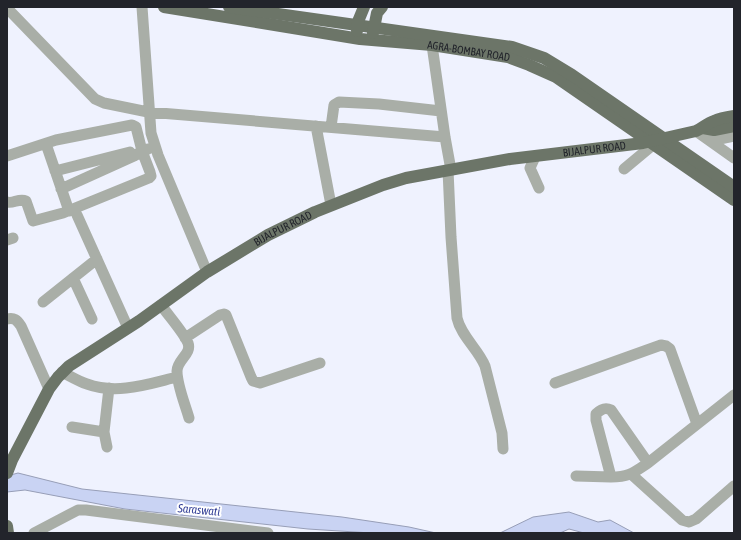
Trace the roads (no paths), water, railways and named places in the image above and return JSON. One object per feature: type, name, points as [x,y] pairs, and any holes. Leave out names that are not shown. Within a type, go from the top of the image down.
[{"type":"main road","name":"AGRA-BOMBAY ROAD","points":[[164,7],[356,38],[432,45],[508,57],[556,77],[734,200]]},
{"type":"main road","points":[[230,7],[358,24]]},
{"type":"main road","points":[[356,38],[358,24],[364,7]]},
{"type":"main road","points":[[372,40],[376,13],[382,7]]},
{"type":"main road","name":"AGRA-BOMBAY ROAD","points":[[358,24],[512,47],[544,58],[665,138],[734,186]]},
{"type":"main road","points":[[700,129],[716,119],[734,116]]},
{"type":"main road","points":[[700,129],[714,130],[734,126]]},
{"type":"main road","name":"BIJALPUR ROAD","points":[[8,467],[49,389],[62,372],[128,328],[207,272],[268,234],[331,205],[391,182],[406,178],[510,160],[652,143],[700,129]]},
{"type":"main road","points":[[7,526],[8,533]]},
{"type":"street","points":[[7,202],[11,203],[26,200],[33,221],[73,213],[151,176],[149,148],[151,133],[148,112],[142,7]]},
{"type":"street","points":[[7,8],[95,98],[104,103],[148,112],[445,136]]},
{"type":"street","points":[[432,45],[450,170],[451,237],[458,325],[481,356],[485,366],[502,433],[503,448]]},
{"type":"street","points":[[330,127],[334,105],[339,102],[379,104],[441,111]]},
{"type":"street","points":[[7,156],[56,140],[132,125],[136,128],[149,148],[207,272]]},
{"type":"street","points":[[316,126],[331,205]]},
{"type":"street","points":[[700,129],[710,141],[734,158]]},
{"type":"street","points":[[710,141],[734,136]]},
{"type":"street","points":[[624,169],[652,143]]},
{"type":"street","points":[[46,144],[61,189],[97,259],[128,328]]},
{"type":"street","points":[[55,171],[149,148]]},
{"type":"street","points":[[61,189],[149,148]]},
{"type":"street","points":[[535,157],[530,168],[539,188]]},
{"type":"street","points":[[43,302],[97,259]]},
{"type":"street","points":[[73,278],[92,319]]},
{"type":"street","points":[[161,305],[185,338],[189,348],[188,352],[178,365],[178,377],[189,418]]},
{"type":"street","points":[[185,338],[220,315],[224,314],[226,315],[251,377],[256,382],[260,383],[320,363]]},
{"type":"street","points":[[7,319],[10,318],[17,320],[21,326],[49,389]]},
{"type":"street","points":[[555,383],[661,345],[666,346],[670,349],[698,424]]},
{"type":"street","points":[[62,372],[87,384],[124,389],[178,377]]},
{"type":"street","points":[[107,446],[104,432],[109,388]]},
{"type":"street","points":[[576,476],[623,477],[631,474],[648,463],[734,395]]},
{"type":"street","points":[[611,477],[596,420],[596,414],[601,409],[607,408],[611,410],[648,463]]},
{"type":"street","points":[[72,427],[104,432]]},
{"type":"street","points":[[631,474],[682,520],[689,522],[696,519],[734,486]]},
{"type":"street","points":[[34,533],[71,513],[78,510],[86,510],[268,533]]},
{"type":"water","name":"Saraswati","points":[[18,473],[82,489],[342,517],[409,527],[436,533],[371,533],[308,529],[125,509],[25,490],[7,492],[7,476]]},
{"type":"water","points":[[569,512],[598,522],[610,520],[634,533],[584,533],[569,529],[560,533],[500,533],[533,517]]}]
